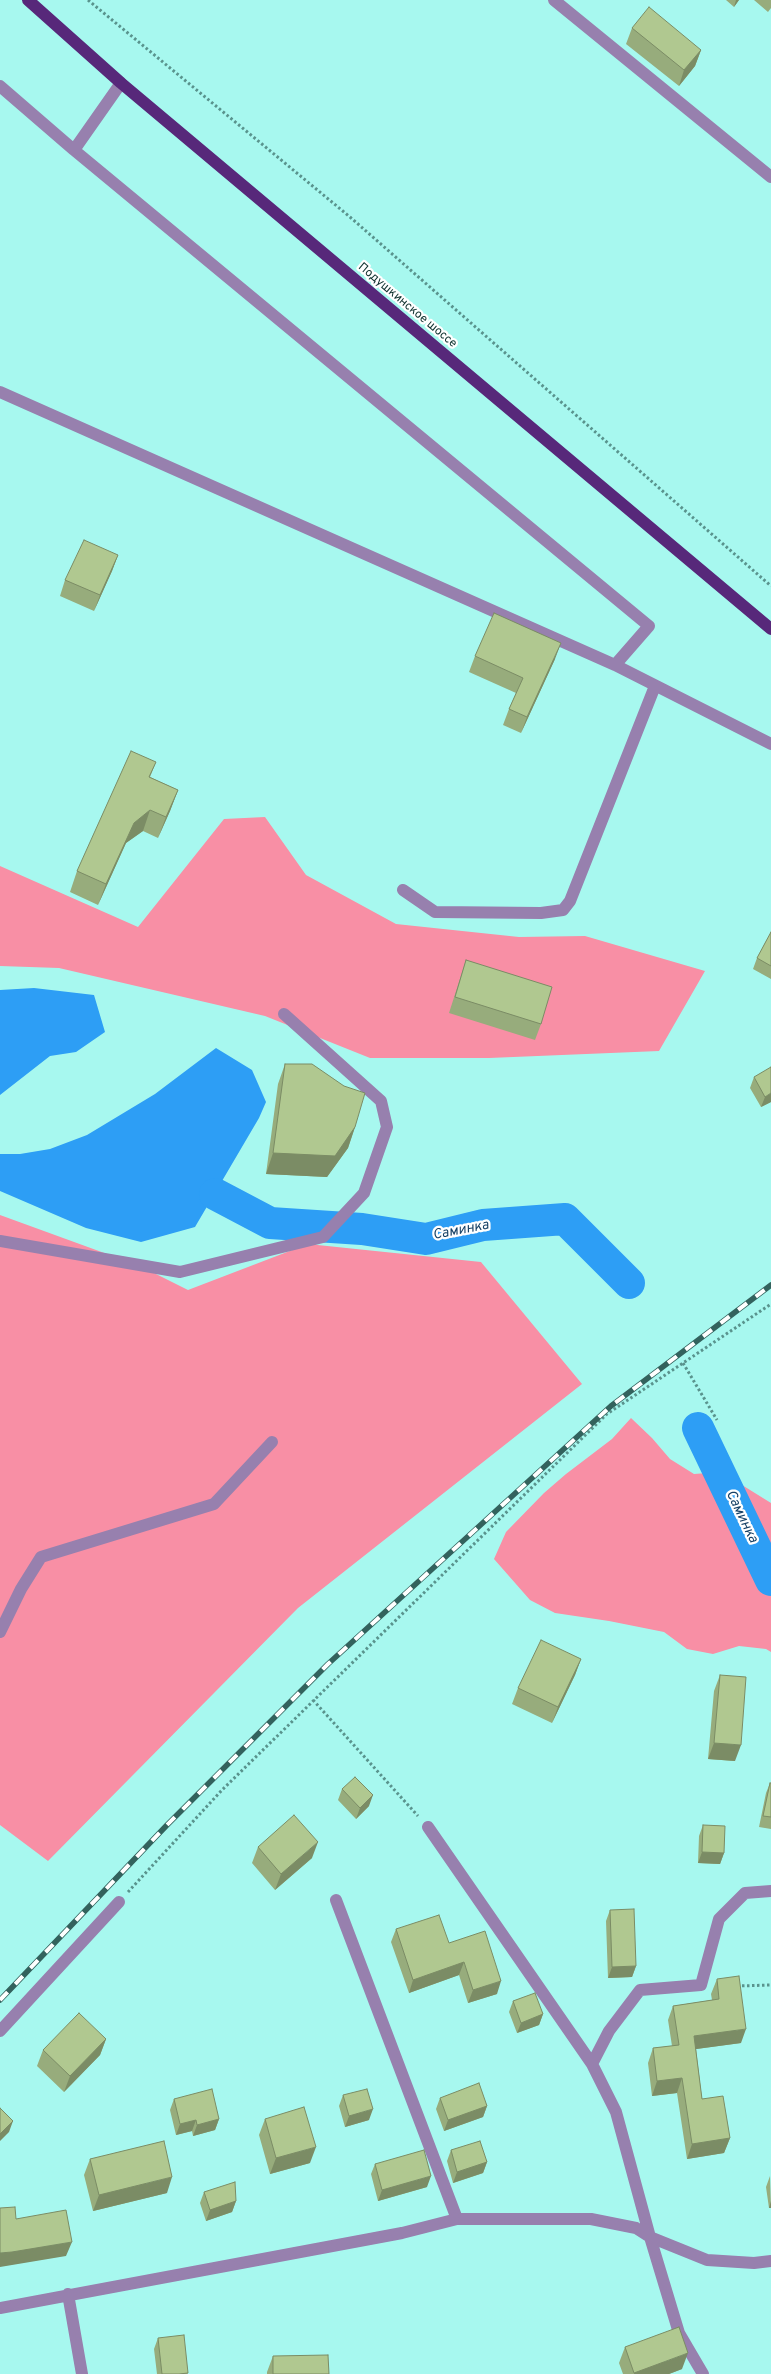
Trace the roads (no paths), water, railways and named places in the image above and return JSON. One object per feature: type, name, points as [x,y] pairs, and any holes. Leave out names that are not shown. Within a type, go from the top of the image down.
[{"type":"main road","name":"Подушкинское шоссе","points":[[28,0],[121,83],[771,629]]},
{"type":"street","points":[[554,0],[771,177]]},
{"type":"street","points":[[74,150],[121,83]]},
{"type":"street","points":[[0,86],[74,150],[649,626],[615,665]]},
{"type":"street","points":[[0,392],[615,665],[771,744]]},
{"type":"street","points":[[403,890],[435,912],[541,914],[563,910],[570,901],[655,686]]},
{"type":"street","points":[[0,1241],[180,1272],[323,1238],[364,1193],[388,1127],[381,1101],[284,1014]]},
{"type":"street","points":[[0,1632],[21,1589],[40,1558],[214,1504],[272,1442]]},
{"type":"street","points":[[428,1827],[592,2064],[616,2112],[650,2237],[680,2333],[703,2374]]},
{"type":"street","points":[[592,2064],[609,2031],[640,1990],[700,1985],[718,1920],[745,1893],[771,1891]]},
{"type":"street","points":[[336,1900],[457,2219]]},
{"type":"street","points":[[0,2031],[119,1902]]},
{"type":"street","points":[[0,2308],[402,2233],[457,2219],[591,2219],[636,2228],[650,2237],[707,2260],[754,2263],[771,2261]]},
{"type":"street","points":[[68,2294],[82,2374]]},
{"type":"water","points":[[34,988],[94,995],[105,1032],[76,1052],[50,1056],[0,1095],[0,990]]},
{"type":"water","points":[[216,1048],[252,1070],[266,1102],[259,1118],[195,1227],[141,1242],[86,1228],[0,1191],[0,1154],[20,1154],[50,1149],[87,1135],[155,1094]]},
{"type":"waterway","name":"Саминка","points":[[215,1194],[270,1223],[362,1229],[426,1239],[483,1225],[565,1219],[629,1283]]},
{"type":"waterway","name":"Саминка","points":[[698,1428],[771,1580]]},
{"type":"railway","points":[[0,2000],[167,1825],[328,1664],[611,1406],[771,1285]]}]
